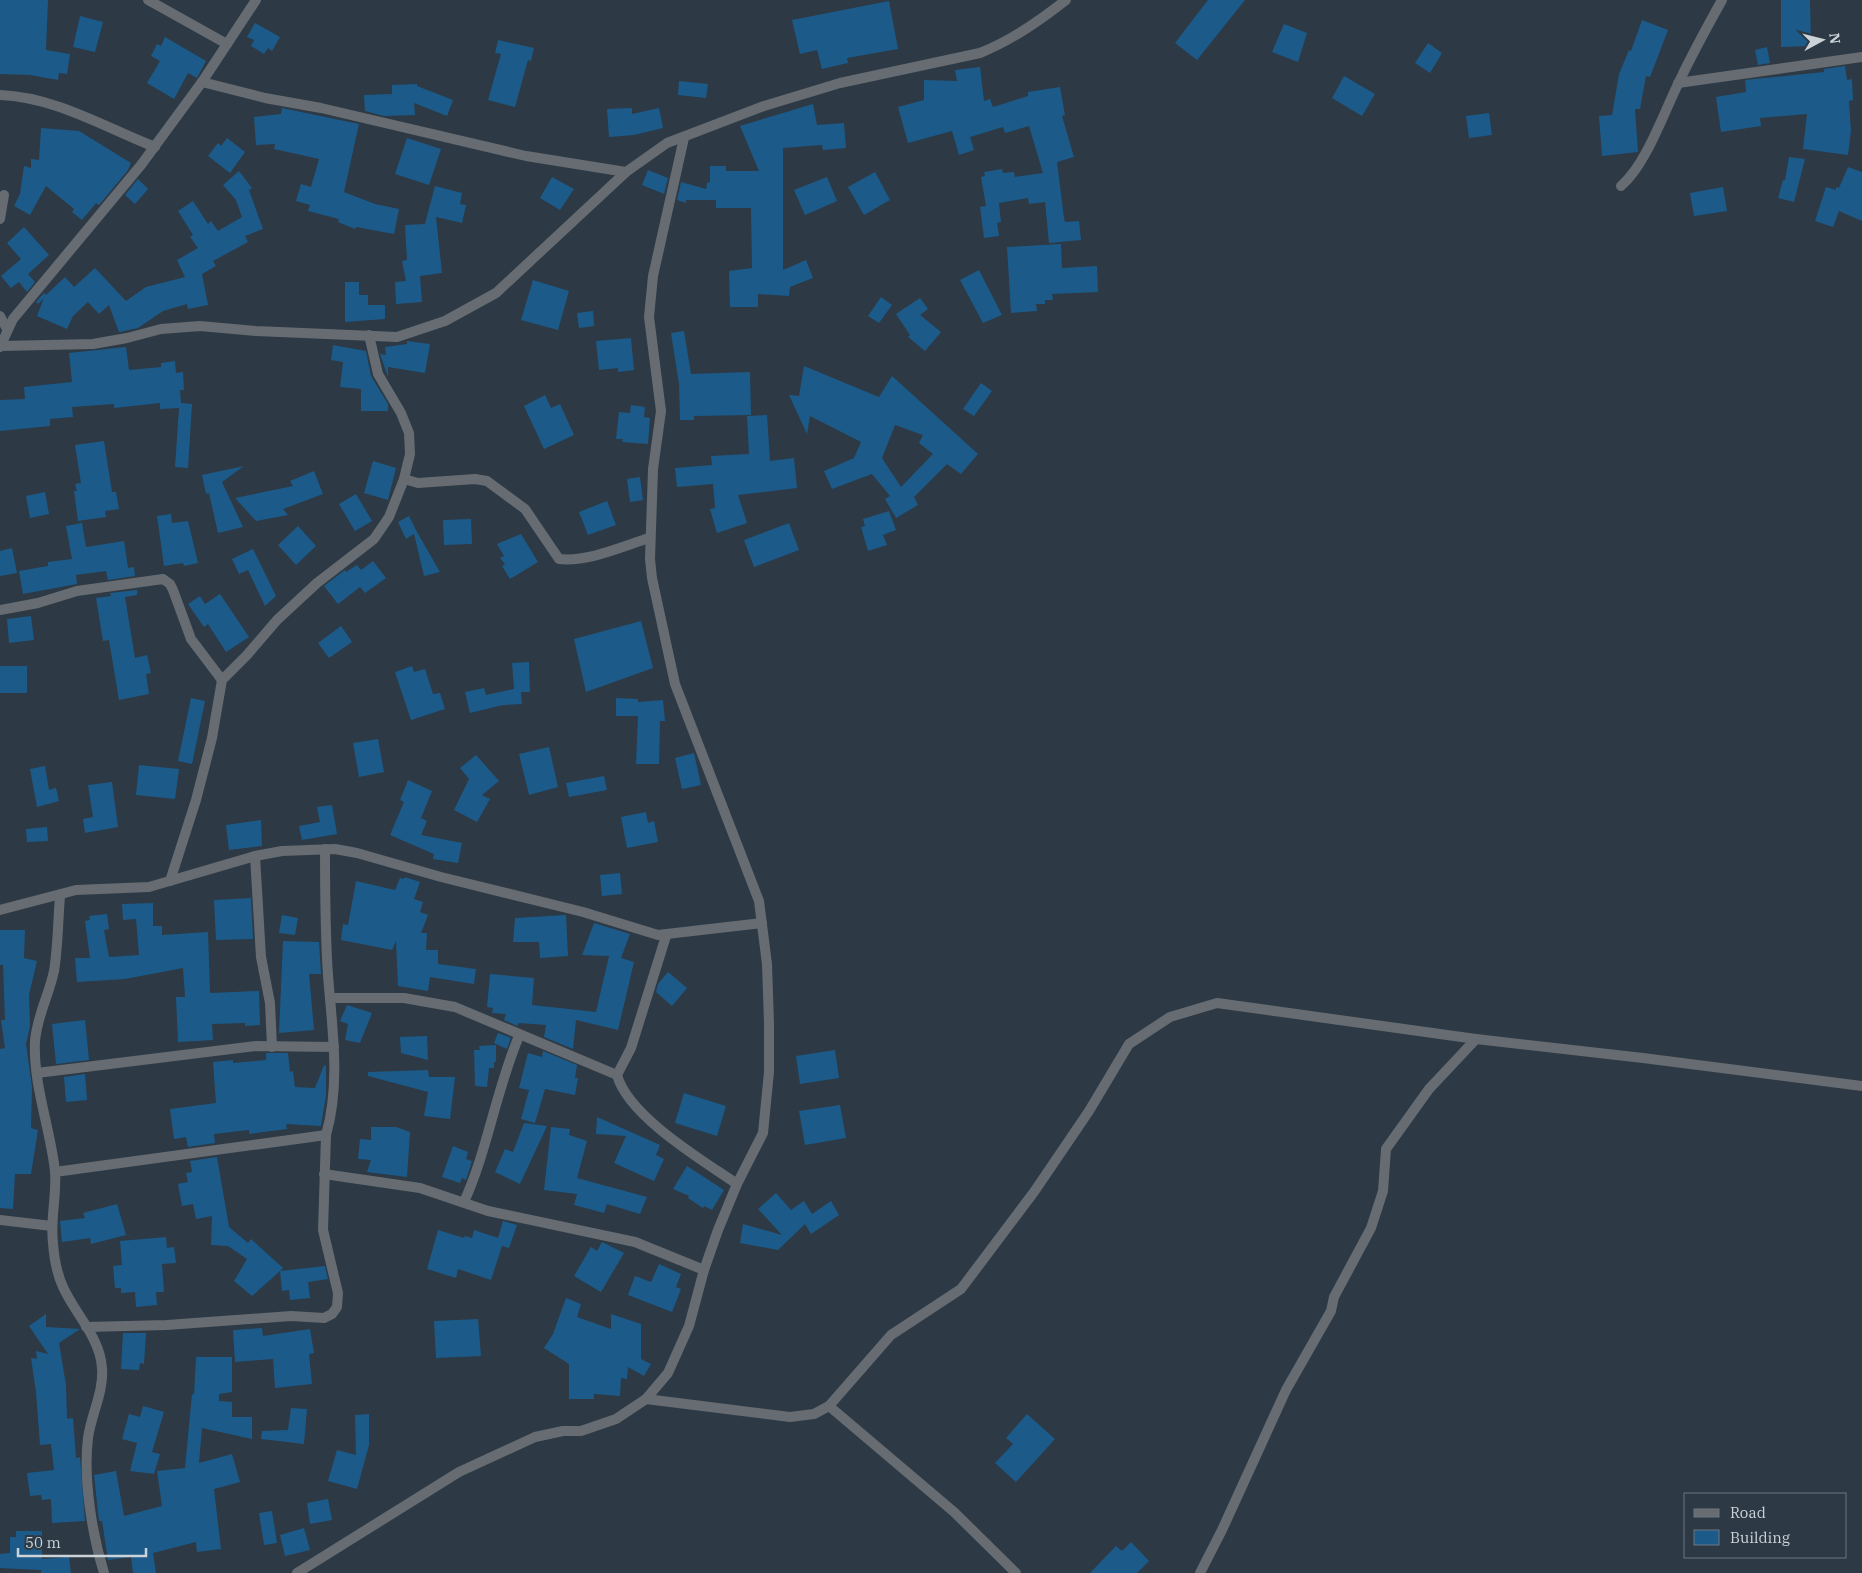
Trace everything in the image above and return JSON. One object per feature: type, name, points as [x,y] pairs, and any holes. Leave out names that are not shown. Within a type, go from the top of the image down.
[{"type":"street","points":[[148,0],[227,44]]},
{"type":"street","points":[[256,0],[202,82],[155,147],[18,313],[7,329],[0,346],[92,344],[127,338],[161,328],[200,326],[256,331],[397,336],[445,321],[496,293],[626,172],[667,143],[764,106],[840,83],[980,53],[1000,45],[1029,28],[1066,0]]},
{"type":"street","points":[[1621,186],[1633,172],[1658,127],[1678,83],[1722,0]]},
{"type":"street","points":[[1678,83],[1862,57]]},
{"type":"street","points":[[202,82],[265,98],[320,108],[526,156],[626,172]]},
{"type":"street","points":[[0,95],[37,100],[114,128],[155,147]]},
{"type":"street","points":[[297,1573],[459,1472],[535,1437],[562,1431],[581,1431],[616,1419],[646,1399],[668,1372],[690,1326],[704,1270],[736,1184],[763,1133],[769,1072],[767,964],[759,901],[675,684],[652,578],[649,538],[653,469],[661,411],[648,317],[653,276],[684,138]]},
{"type":"street","points":[[0,219],[4,194]]},
{"type":"street","points":[[0,316],[7,329]]},
{"type":"street","points":[[170,881],[212,738],[222,680],[247,655],[276,620],[317,583],[374,539],[390,517],[404,479],[410,454],[409,433],[401,413],[378,374],[369,336]]},
{"type":"street","points":[[404,479],[418,483],[475,479],[487,481],[525,508],[559,559],[583,558],[649,538]]},
{"type":"street","points":[[0,610],[38,604],[77,591],[163,579],[170,584],[173,590],[191,639],[222,680]]},
{"type":"street","points":[[0,910],[60,896],[76,890],[149,887],[255,856],[282,851],[324,849],[357,853],[440,877],[583,912],[658,936],[762,923]]},
{"type":"street","points":[[86,1327],[167,1325],[292,1316],[328,1317],[337,1307],[338,1293],[323,1230],[326,1135],[332,1109],[334,1047],[324,909],[324,849]]},
{"type":"street","points":[[255,856],[261,957],[270,1003],[272,1047]]},
{"type":"street","points":[[60,896],[54,972],[37,1024],[37,1073],[55,1172],[53,1243],[62,1286],[86,1327],[100,1356],[102,1368],[102,1385],[91,1423],[87,1456],[91,1514],[97,1549],[104,1573]]},
{"type":"street","points":[[666,936],[631,1048],[617,1075],[620,1085],[626,1094],[661,1131],[736,1184]]},
{"type":"street","points":[[330,998],[404,998],[455,1007],[519,1036],[617,1075]]},
{"type":"street","points":[[646,1399],[790,1417],[814,1414],[829,1406],[891,1335],[960,1288],[1034,1192],[1089,1111],[1129,1044],[1170,1017],[1217,1003],[1476,1039],[1862,1086]]},
{"type":"street","points":[[464,1202],[481,1161],[488,1127],[519,1036]]},
{"type":"street","points":[[1200,1573],[1222,1530],[1286,1390],[1331,1312],[1334,1297],[1370,1228],[1383,1191],[1386,1149],[1429,1089],[1476,1039]]},
{"type":"street","points":[[37,1073],[256,1046],[334,1047]]},
{"type":"street","points":[[55,1172],[326,1135]]},
{"type":"street","points":[[324,1174],[420,1188],[488,1212],[635,1242],[704,1270]]},
{"type":"street","points":[[0,1220],[52,1226]]},
{"type":"street","points":[[829,1406],[954,1512],[1016,1573]]},
{"type":"building","points":[[0,0],[48,0],[46,50],[70,54],[67,74],[59,73],[58,80],[30,75],[0,74]]},
{"type":"building","points":[[1208,0],[1245,0],[1197,60],[1175,43]]},
{"type":"building","points":[[1781,0],[1810,0],[1811,46],[1781,47]]},
{"type":"building","points":[[889,1],[898,49],[847,58],[848,63],[822,69],[817,50],[800,54],[792,20]]},
{"type":"building","points":[[80,16],[103,22],[95,52],[73,47]]},
{"type":"building","points":[[1642,20],[1668,30],[1650,77],[1646,76],[1640,109],[1635,109],[1638,152],[1602,156],[1599,116],[1612,115],[1619,74],[1629,50],[1631,51]]},
{"type":"building","points":[[255,23],[280,37],[272,51],[268,48],[264,54],[251,46],[254,40],[247,37]]},
{"type":"building","points":[[1284,24],[1307,33],[1298,62],[1272,52]]},
{"type":"building","points":[[165,37],[206,61],[197,78],[188,73],[174,99],[147,83],[160,61],[151,56],[157,44],[161,46]]},
{"type":"building","points":[[498,40],[534,48],[531,61],[528,60],[515,107],[488,100],[501,54],[495,53]]},
{"type":"building","points":[[1428,43],[1442,53],[1430,73],[1415,63]]},
{"type":"building","points":[[1767,47],[1770,63],[1758,65],[1755,50]]},
{"type":"building","points":[[1845,66],[1847,80],[1852,79],[1853,100],[1849,101],[1851,131],[1848,155],[1803,149],[1807,114],[1760,118],[1761,126],[1721,132],[1716,97],[1746,92],[1745,80],[1824,72],[1824,69]]},
{"type":"building","points":[[980,67],[984,101],[990,99],[993,107],[1028,96],[1028,92],[1060,87],[1065,115],[1062,116],[1074,157],[1057,162],[1064,218],[1065,222],[1079,221],[1081,240],[1049,243],[1045,202],[1029,204],[1028,198],[999,203],[1001,222],[997,223],[999,236],[984,238],[980,207],[986,206],[981,177],[985,176],[984,172],[1002,169],[1003,173],[1014,172],[1015,177],[1043,173],[1029,126],[1005,133],[1003,127],[970,137],[974,150],[959,155],[952,131],[908,143],[898,107],[924,100],[924,80],[957,81],[955,70]]},
{"type":"building","points":[[1344,76],[1375,94],[1362,116],[1332,98]]},
{"type":"building","points":[[679,81],[708,84],[706,98],[678,95]]},
{"type":"building","points":[[417,84],[417,86],[453,100],[447,116],[414,103],[415,115],[384,116],[365,111],[364,95],[392,94],[392,85]]},
{"type":"building","points":[[813,104],[817,125],[844,123],[846,148],[823,150],[822,145],[783,148],[783,270],[806,260],[813,278],[790,287],[789,296],[758,294],[758,307],[730,307],[729,271],[752,268],[751,208],[716,208],[716,200],[686,200],[686,203],[677,200],[681,182],[706,189],[707,183],[710,182],[710,166],[726,166],[726,171],[759,171],[740,126]]},
{"type":"building","points":[[282,108],[359,124],[344,192],[375,204],[399,209],[394,234],[356,227],[355,229],[338,222],[339,219],[308,211],[310,205],[296,201],[301,184],[311,187],[319,159],[274,149],[275,144],[256,145],[254,117],[281,114]]},
{"type":"building","points":[[632,108],[632,114],[659,108],[663,128],[634,135],[609,137],[607,109]]},
{"type":"building","points":[[1489,113],[1492,135],[1469,138],[1466,116]]},
{"type":"building","points":[[41,128],[79,131],[131,163],[128,170],[99,205],[96,203],[82,220],[72,212],[74,209],[46,186],[30,215],[14,206],[20,194],[24,166],[31,168],[31,159],[39,160]]},
{"type":"building","points":[[227,138],[245,152],[230,173],[208,156],[218,143],[221,146]]},
{"type":"building","points":[[407,138],[441,149],[429,185],[395,174]]},
{"type":"building","points":[[1789,157],[1805,159],[1794,202],[1778,198],[1783,180],[1785,180]]},
{"type":"building","points":[[1848,167],[1862,172],[1862,221],[1839,211],[1833,227],[1815,221],[1826,187],[1836,190],[1836,187],[1839,188]]},
{"type":"building","points":[[648,170],[668,178],[664,194],[642,185]]},
{"type":"building","points":[[239,171],[252,188],[249,190],[263,229],[245,236],[248,242],[213,261],[216,266],[202,274],[208,305],[188,309],[187,304],[163,311],[138,328],[119,332],[109,305],[99,314],[88,302],[73,316],[67,329],[37,316],[44,298],[38,304],[36,302],[44,293],[46,295],[65,277],[74,287],[95,268],[126,301],[146,287],[185,277],[177,260],[198,248],[190,237],[193,235],[178,211],[193,201],[208,224],[211,221],[218,231],[242,217],[236,200],[223,185]]},
{"type":"building","points":[[875,172],[890,200],[864,215],[848,187]]},
{"type":"building","points":[[552,177],[574,189],[560,210],[540,198]]},
{"type":"building","points":[[827,177],[837,201],[805,215],[794,190]]},
{"type":"building","points":[[138,179],[148,189],[135,204],[125,195]]},
{"type":"building","points":[[435,186],[462,193],[460,204],[466,205],[462,223],[436,217],[442,273],[420,276],[422,302],[396,304],[395,282],[406,281],[402,261],[407,260],[405,225],[425,224]]},
{"type":"building","points":[[1723,187],[1727,211],[1694,216],[1690,193]]},
{"type":"building","points":[[24,227],[49,255],[28,274],[35,282],[27,292],[19,282],[11,288],[1,276],[21,259],[7,243]]},
{"type":"building","points":[[1061,244],[1062,268],[1097,266],[1098,292],[1052,294],[1053,300],[1045,300],[1045,304],[1036,304],[1037,311],[1011,313],[1007,247]]},
{"type":"building","points":[[979,270],[1002,315],[983,323],[960,280]]},
{"type":"building","points":[[533,280],[569,291],[558,330],[521,320]]},
{"type":"building","points":[[345,282],[359,282],[359,295],[368,295],[368,305],[385,305],[385,319],[345,322]]},
{"type":"building","points":[[881,297],[892,305],[879,323],[868,316]]},
{"type":"building","points":[[920,298],[928,309],[920,315],[941,332],[925,351],[908,337],[910,335],[896,314]]},
{"type":"building","points":[[593,311],[594,326],[579,328],[577,313]]},
{"type":"building","points":[[684,331],[691,374],[750,372],[751,415],[694,416],[694,420],[680,420],[679,384],[671,333]]},
{"type":"building","points":[[631,338],[634,370],[618,372],[618,368],[599,370],[596,341]]},
{"type":"building","points":[[407,341],[430,344],[425,373],[388,367],[388,377],[380,354],[386,355],[385,347],[407,344]]},
{"type":"building","points":[[333,345],[366,351],[371,376],[388,404],[388,411],[361,411],[361,389],[340,387],[343,362],[331,360]]},
{"type":"building","points":[[126,347],[129,370],[161,367],[161,363],[175,361],[176,373],[183,372],[184,390],[180,390],[181,403],[192,404],[188,468],[175,467],[179,408],[160,409],[160,403],[114,408],[114,404],[72,407],[73,417],[50,419],[50,426],[0,431],[0,400],[25,399],[24,387],[72,382],[69,353]]},
{"type":"building","points":[[804,366],[879,397],[892,376],[978,454],[961,474],[947,464],[914,497],[918,505],[896,518],[885,499],[890,496],[872,474],[832,489],[824,471],[854,458],[861,442],[810,416],[807,434],[789,395],[799,396]],"holes":[[[895,425],[923,435],[919,443],[933,454],[901,487],[882,458]]]},
{"type":"building","points":[[981,383],[992,391],[974,416],[963,409]]},
{"type":"building","points":[[545,395],[551,408],[560,404],[574,435],[544,449],[524,406]]},
{"type":"building","points":[[631,405],[645,407],[644,417],[650,418],[648,444],[622,442],[623,439],[616,439],[619,412],[630,413]]},
{"type":"building","points":[[767,415],[770,461],[794,458],[797,488],[738,495],[747,523],[717,533],[710,509],[715,508],[713,484],[677,487],[675,468],[712,465],[711,456],[749,454],[747,416]]},
{"type":"building","points":[[104,441],[112,492],[116,492],[119,509],[105,511],[106,517],[78,521],[74,491],[77,491],[75,484],[81,483],[75,445]]},
{"type":"building","points":[[373,461],[396,468],[388,500],[364,493]]},
{"type":"building","points":[[244,466],[222,482],[243,527],[218,533],[209,493],[206,494],[202,475]]},
{"type":"building","points":[[314,471],[323,494],[283,509],[288,515],[256,521],[235,498],[293,486],[290,481]]},
{"type":"building","points":[[640,477],[643,500],[630,502],[627,479]]},
{"type":"building","points":[[45,492],[49,514],[30,518],[26,496]]},
{"type":"building","points":[[356,494],[372,521],[355,531],[339,504]]},
{"type":"building","points":[[607,501],[616,525],[588,535],[579,512]]},
{"type":"building","points":[[889,511],[896,530],[883,535],[887,545],[868,551],[861,527],[865,526],[863,519]]},
{"type":"building","points":[[171,514],[172,523],[188,521],[198,563],[184,566],[183,563],[164,566],[157,516]]},
{"type":"building","points":[[409,516],[440,572],[424,576],[414,534],[406,539],[398,522]]},
{"type":"building","points":[[471,519],[472,544],[444,545],[443,520]]},
{"type":"building","points":[[82,523],[86,547],[124,541],[128,568],[134,567],[135,576],[108,580],[106,571],[76,575],[77,584],[23,594],[19,571],[48,566],[48,562],[72,559],[66,526]]},
{"type":"building","points":[[789,523],[799,550],[754,567],[744,540]]},
{"type":"building","points":[[298,526],[316,546],[296,565],[278,545]]},
{"type":"building","points":[[521,534],[538,562],[510,579],[502,566],[505,564],[500,558],[504,556],[497,544]]},
{"type":"building","points":[[12,548],[17,573],[0,576],[0,551]]},
{"type":"building","points":[[253,549],[276,596],[265,606],[248,570],[239,574],[232,559]]},
{"type":"building","points":[[373,561],[386,578],[365,593],[360,587],[338,604],[324,586],[345,570],[346,572],[357,565],[361,570]]},
{"type":"building","points":[[137,590],[137,595],[125,597],[135,658],[147,655],[151,673],[146,674],[149,694],[119,700],[109,640],[103,641],[96,598],[111,596],[110,593]]},
{"type":"building","points":[[220,594],[249,637],[226,652],[208,624],[204,627],[188,604],[200,596],[205,604]]},
{"type":"building","points":[[31,616],[34,640],[9,643],[7,619]]},
{"type":"building","points":[[641,621],[653,668],[586,692],[574,639]]},
{"type":"building","points":[[341,626],[352,642],[329,658],[318,643]]},
{"type":"building","points":[[529,662],[530,692],[521,692],[522,704],[503,705],[470,713],[465,692],[484,688],[486,695],[514,689],[512,663]]},
{"type":"building","points":[[0,666],[27,666],[27,693],[0,693]]},
{"type":"building","points":[[412,666],[414,672],[425,669],[433,694],[440,693],[445,709],[411,720],[395,672]]},
{"type":"building","points":[[191,698],[205,701],[192,764],[178,761]]},
{"type":"building","points":[[616,698],[638,699],[638,702],[663,700],[665,721],[660,721],[659,764],[636,764],[638,716],[616,716]]},
{"type":"building","points":[[378,739],[384,772],[359,777],[353,743]]},
{"type":"building","points":[[549,747],[558,787],[529,795],[519,754]]},
{"type":"building","points":[[694,753],[701,785],[682,789],[675,758]]},
{"type":"building","points":[[476,755],[499,781],[482,795],[490,799],[477,822],[454,810],[469,779],[460,768]]},
{"type":"building","points":[[139,765],[179,769],[175,799],[136,795]]},
{"type":"building","points":[[45,766],[49,790],[56,788],[59,801],[37,807],[30,769]]},
{"type":"building","points":[[604,776],[607,790],[569,797],[566,783]]},
{"type":"building","points":[[408,780],[432,791],[421,818],[427,821],[421,835],[462,843],[458,863],[433,859],[434,854],[390,835],[404,802],[400,800]]},
{"type":"building","points":[[112,782],[118,827],[85,833],[83,819],[93,817],[88,785]]},
{"type":"building","points":[[332,805],[337,834],[302,840],[299,826],[320,822],[317,807]]},
{"type":"building","points":[[646,812],[648,823],[654,821],[658,842],[627,848],[621,817]]},
{"type":"building","points":[[261,820],[262,846],[229,850],[226,825]]},
{"type":"building","points":[[47,827],[48,841],[27,842],[26,829]]},
{"type":"building","points":[[620,873],[622,894],[602,896],[600,875]]},
{"type":"building","points":[[405,877],[420,882],[414,899],[423,902],[420,912],[428,915],[421,933],[427,933],[426,950],[438,950],[438,964],[476,969],[474,984],[430,977],[428,991],[398,986],[396,941],[392,950],[341,940],[343,924],[348,925],[356,881],[395,890],[400,878],[404,879]]},
{"type":"building","points":[[251,898],[253,939],[216,940],[214,900]]},
{"type":"building","points":[[153,903],[153,926],[162,926],[162,935],[208,932],[210,993],[259,991],[260,1025],[245,1026],[245,1023],[212,1024],[213,1040],[178,1042],[176,997],[185,997],[183,968],[125,979],[77,982],[75,958],[90,958],[85,921],[90,920],[89,916],[107,914],[109,929],[104,930],[109,957],[139,955],[136,919],[123,920],[122,904]]},
{"type":"building","points":[[282,915],[298,918],[295,935],[279,933]]},
{"type":"building","points":[[566,915],[568,956],[540,958],[539,942],[513,942],[515,918]]},
{"type":"building","points":[[594,923],[630,934],[621,958],[634,962],[618,1030],[576,1020],[573,1049],[544,1037],[546,1025],[519,1023],[517,1026],[504,1020],[506,1014],[492,1013],[493,1008],[487,1007],[490,974],[534,978],[532,1005],[596,1012],[609,956],[582,955]]},
{"type":"building","points":[[0,930],[25,930],[24,958],[37,961],[29,995],[30,1026],[26,1044],[32,1087],[31,1128],[38,1130],[31,1174],[15,1174],[13,1209],[0,1208],[0,1049],[5,1048],[1,1020],[5,1020],[3,965],[0,965]]},
{"type":"building","points":[[283,941],[319,942],[321,974],[309,974],[314,1030],[279,1033]]},
{"type":"building","points":[[668,972],[687,988],[672,1006],[656,992],[658,984]]},
{"type":"building","points":[[347,1005],[372,1013],[360,1043],[345,1040],[348,1024],[340,1021]]},
{"type":"building","points":[[85,1020],[89,1060],[56,1064],[52,1024]]},
{"type":"building","points":[[498,1033],[511,1038],[507,1049],[494,1043]]},
{"type":"building","points":[[427,1036],[428,1060],[401,1053],[400,1037]]},
{"type":"building","points":[[496,1045],[496,1062],[494,1062],[494,1068],[489,1068],[487,1087],[475,1086],[474,1050],[480,1050],[479,1046]]},
{"type":"building","points":[[835,1050],[839,1078],[800,1084],[796,1056]]},
{"type":"building","points":[[543,1051],[577,1065],[575,1078],[578,1078],[575,1095],[545,1089],[535,1123],[521,1119],[529,1090],[519,1088],[528,1053],[542,1057]]},
{"type":"building","points":[[266,1053],[288,1053],[290,1072],[293,1071],[295,1087],[315,1088],[324,1065],[326,1066],[326,1095],[321,1126],[286,1124],[287,1129],[249,1134],[249,1130],[214,1134],[215,1143],[188,1147],[186,1137],[174,1139],[170,1109],[216,1103],[213,1062],[233,1060],[233,1063],[266,1060]]},
{"type":"building","points":[[428,1070],[429,1077],[455,1077],[450,1119],[424,1116],[428,1092],[368,1076],[368,1072]]},
{"type":"building","points":[[85,1074],[87,1100],[66,1102],[64,1077]]},
{"type":"building","points":[[684,1093],[726,1106],[717,1136],[675,1123]]},
{"type":"building","points":[[840,1105],[846,1138],[805,1145],[799,1111]]},
{"type":"building","points":[[597,1117],[660,1145],[656,1155],[664,1159],[654,1181],[614,1163],[626,1136],[596,1134]]},
{"type":"building","points":[[524,1123],[547,1126],[520,1184],[495,1172],[505,1149],[513,1152]]},
{"type":"building","points":[[371,1127],[396,1127],[410,1132],[407,1177],[367,1172],[371,1160],[358,1159],[360,1139],[371,1140]]},
{"type":"building","points":[[551,1127],[570,1129],[569,1135],[587,1141],[577,1178],[647,1197],[640,1214],[607,1204],[604,1213],[574,1205],[577,1194],[544,1190]]},
{"type":"building","points":[[453,1146],[468,1152],[466,1159],[472,1161],[466,1180],[462,1178],[460,1183],[442,1177]]},
{"type":"building","points":[[217,1157],[229,1227],[248,1243],[251,1239],[283,1268],[252,1296],[234,1281],[247,1259],[228,1246],[211,1245],[212,1216],[196,1219],[193,1204],[182,1206],[178,1184],[188,1182],[186,1173],[192,1172],[190,1161]]},
{"type":"building","points":[[687,1166],[724,1190],[712,1210],[704,1206],[703,1208],[688,1198],[689,1196],[673,1189]]},
{"type":"building","points":[[776,1193],[791,1210],[804,1201],[812,1214],[831,1201],[839,1215],[811,1234],[805,1224],[778,1250],[740,1243],[743,1224],[782,1235],[758,1209]]},
{"type":"building","points":[[117,1204],[126,1235],[91,1244],[90,1238],[62,1242],[60,1221],[85,1218],[83,1213]]},
{"type":"building","points":[[503,1221],[517,1225],[509,1248],[502,1246],[491,1280],[458,1269],[456,1278],[427,1269],[438,1230],[464,1238],[465,1236],[472,1238],[474,1230],[498,1238]]},
{"type":"building","points":[[166,1237],[167,1248],[174,1247],[176,1263],[162,1264],[164,1292],[156,1292],[157,1305],[136,1307],[135,1292],[121,1293],[121,1288],[115,1288],[113,1266],[122,1265],[120,1241]]},
{"type":"building","points":[[602,1242],[624,1253],[601,1292],[574,1276],[591,1247],[597,1251]]},
{"type":"building","points":[[659,1264],[681,1274],[676,1287],[681,1289],[672,1312],[628,1295],[635,1276],[651,1282]]},
{"type":"building","points":[[325,1266],[328,1279],[308,1282],[310,1298],[290,1300],[289,1290],[282,1291],[280,1271]]},
{"type":"building","points":[[566,1298],[581,1304],[577,1317],[611,1329],[611,1314],[641,1324],[641,1359],[651,1364],[644,1376],[628,1367],[627,1379],[621,1378],[620,1396],[594,1394],[594,1399],[569,1399],[569,1364],[544,1348],[553,1334]]},
{"type":"building","points":[[46,1314],[46,1327],[80,1329],[59,1343],[66,1385],[67,1419],[73,1418],[76,1458],[80,1457],[85,1521],[52,1523],[51,1499],[42,1500],[41,1495],[30,1496],[27,1473],[54,1470],[51,1444],[40,1445],[31,1358],[37,1359],[36,1351],[48,1354],[29,1326]]},
{"type":"building","points":[[478,1319],[481,1356],[436,1358],[434,1321]]},
{"type":"building","points":[[262,1328],[263,1336],[310,1329],[314,1353],[309,1354],[312,1384],[275,1388],[273,1359],[235,1362],[233,1330]]},
{"type":"building","points":[[123,1333],[146,1333],[144,1364],[140,1363],[139,1370],[121,1369]]},
{"type":"building","points":[[196,1357],[232,1357],[232,1392],[219,1394],[219,1401],[232,1402],[232,1417],[252,1417],[252,1439],[202,1428],[199,1463],[232,1454],[240,1482],[214,1489],[221,1549],[197,1552],[196,1542],[153,1553],[156,1573],[133,1573],[131,1557],[108,1560],[102,1521],[99,1521],[94,1475],[116,1471],[124,1516],[162,1506],[157,1471],[185,1468],[192,1394],[194,1395]]},
{"type":"building","points":[[143,1406],[164,1412],[152,1452],[160,1454],[154,1474],[130,1471],[137,1443],[122,1439],[129,1414],[140,1417]]},
{"type":"building","points":[[291,1408],[307,1409],[304,1444],[261,1439],[262,1431],[288,1430]]},
{"type":"building","points":[[369,1414],[369,1445],[357,1489],[328,1481],[337,1450],[356,1455],[355,1415]]},
{"type":"building","points":[[1027,1414],[1055,1439],[1016,1482],[995,1463],[1013,1444],[1006,1438]]},
{"type":"building","points":[[328,1499],[332,1520],[310,1524],[307,1503]]},
{"type":"building","points":[[272,1511],[277,1543],[264,1545],[259,1513]]},
{"type":"building","points":[[304,1528],[310,1550],[285,1556],[280,1535]]},
{"type":"building","points":[[16,1531],[42,1531],[42,1559],[69,1557],[71,1573],[41,1573],[41,1570],[0,1568],[0,1554],[10,1553],[10,1537],[16,1537]]},
{"type":"building","points":[[1131,1542],[1149,1561],[1137,1573],[1090,1573],[1116,1546],[1122,1551]]}]
